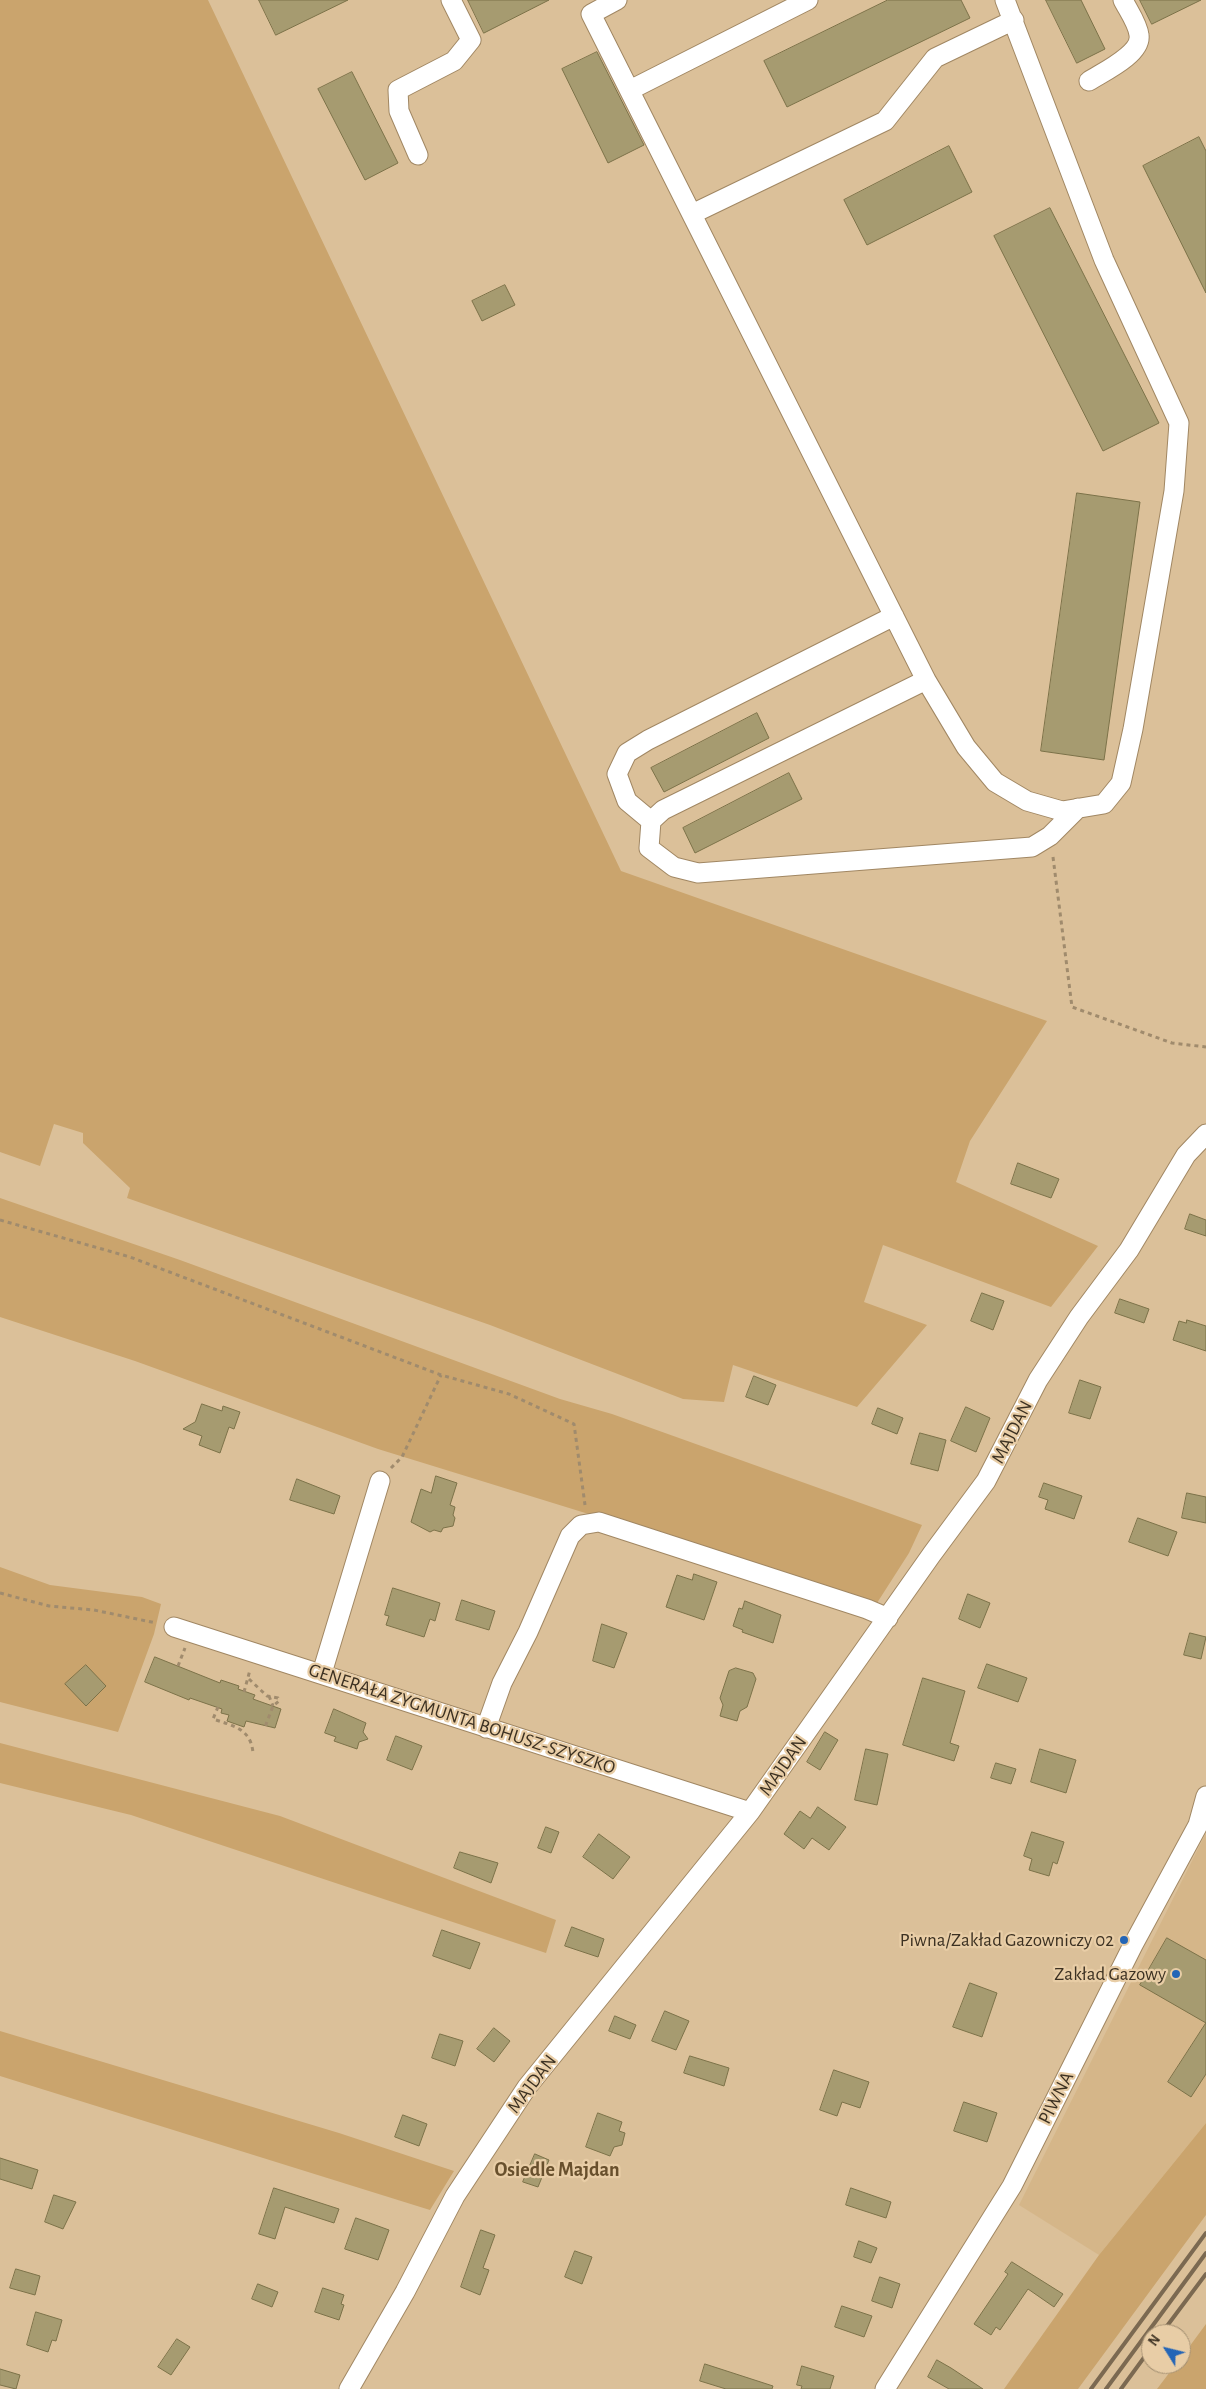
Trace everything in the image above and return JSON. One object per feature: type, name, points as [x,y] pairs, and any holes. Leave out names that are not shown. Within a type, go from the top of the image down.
[{"type":"street","points":[[418,156],[398,111],[398,90],[454,61],[471,40],[451,0]]},
{"type":"street","points":[[617,0],[591,14],[926,680],[966,747],[995,782],[1027,801],[1062,811],[1104,804],[1121,783],[1133,729],[1174,491],[1179,423],[1104,260],[1014,20],[1004,0]]},
{"type":"street","points":[[630,90],[808,0]]},
{"type":"street","points":[[1090,81],[1127,57],[1137,48],[1139,33],[1123,0]]},
{"type":"street","points":[[692,214],[885,121],[935,58],[1014,20]]},
{"type":"street","points":[[651,821],[627,801],[617,774],[628,753],[648,740],[894,616]]},
{"type":"street","points":[[926,680],[663,810],[651,821],[649,848],[674,868],[698,873],[1032,846],[1050,836],[1078,808]]},
{"type":"street","name":"MAJDAN","points":[[349,2389],[405,2292],[455,2196],[528,2087],[750,1812],[986,1481],[1038,1380],[1079,1317],[1129,1250],[1186,1156],[1206,1134]]},
{"type":"street","points":[[322,1673],[380,1481]]},
{"type":"street","points":[[486,1728],[502,1683],[528,1632],[567,1543],[581,1525],[599,1522],[866,1609],[888,1618]]},
{"type":"street","name":"GENERAŁA ZYGMUNTA BOHUSZ-SZYSZKO","points":[[174,1627],[750,1812]]},
{"type":"street","name":"PIWNA","points":[[885,2389],[1012,2186],[1133,1945],[1198,1825],[1206,1796]]},
{"type":"path","points":[[1050,836],[1072,1007],[1172,1043],[1206,1047]]},
{"type":"path","points":[[0,1220],[130,1258],[442,1375],[510,1394],[574,1424],[586,1502],[581,1525]]},
{"type":"path","points":[[380,1481],[402,1456],[442,1375]]},
{"type":"path","points":[[0,1593],[49,1606],[94,1610],[174,1627]]},
{"type":"path","points":[[178,1666],[187,1645]]},
{"type":"path","points":[[249,1679],[258,1690],[278,1698],[279,1701],[273,1706],[265,1727]]},
{"type":"path","points":[[269,1696],[273,1706]]},
{"type":"path","points":[[218,1707],[213,1719],[244,1730],[252,1743],[253,1753]]},
{"type":"shaded area","points":[[0,0],[208,0],[621,871],[1047,1021],[970,1141],[956,1182],[1098,1246],[1051,1307],[883,1245],[864,1302],[927,1325],[857,1407],[733,1365],[724,1402],[683,1399],[490,1325],[127,1198],[130,1188],[83,1143],[83,1133],[54,1124],[40,1166],[0,1152]]},
{"type":"shaded area","points":[[0,1198],[180,1260],[560,1399],[612,1414],[922,1525],[909,1553],[877,1603],[378,1449],[135,1361],[0,1317]]},
{"type":"shaded area","points":[[0,1567],[50,1585],[142,1597],[161,1604],[154,1634],[118,1732],[0,1702]]},
{"type":"shaded area","points":[[0,1743],[280,1816],[556,1920],[546,1953],[131,1815],[0,1783]]},
{"type":"shaded area","points":[[1206,1833],[1206,2123],[1099,2255],[1019,2205]]},
{"type":"shaded area","points":[[0,2031],[339,2133],[454,2171],[430,2210],[0,2076]]},
{"type":"shaded area","points":[[1206,2123],[1206,2215],[1078,2389],[1004,2389],[1099,2255]]},
{"type":"shaded area","points":[[1206,2324],[1206,2389],[1157,2389],[1168,2374],[1191,2374],[1191,2344]]},
{"type":"building","points":[[259,0],[348,0],[276,35]]},
{"type":"building","points":[[468,0],[549,0],[484,33]]},
{"type":"building","points":[[888,0],[961,0],[970,18],[787,107],[764,61]]},
{"type":"building","points":[[1046,0],[1081,0],[1105,49],[1077,63]]},
{"type":"building","points":[[1140,0],[1201,0],[1152,24]]},
{"type":"building","points":[[597,52],[644,145],[608,163],[562,69]]},
{"type":"building","points":[[352,72],[398,163],[365,180],[318,89]]},
{"type":"building","points":[[1199,137],[1206,151],[1206,293],[1143,166]]},
{"type":"building","points":[[949,146],[972,192],[867,245],[844,200]]},
{"type":"building","points":[[1050,208],[1159,423],[1103,451],[994,236]]},
{"type":"building","points":[[505,285],[515,305],[482,321],[472,301]]},
{"type":"building","points":[[1077,493],[1140,502],[1104,760],[1041,751]]},
{"type":"building","points":[[757,713],[769,738],[664,792],[651,768]]},
{"type":"building","points":[[789,773],[802,799],[695,853],[683,828]]},
{"type":"building","points":[[1018,1163],[1059,1179],[1051,1198],[1011,1184]]},
{"type":"building","points":[[1190,1214],[1206,1220],[1206,1236],[1185,1229]]},
{"type":"building","points":[[982,1293],[1004,1301],[993,1330],[971,1321]]},
{"type":"building","points":[[1120,1299],[1149,1309],[1144,1323],[1115,1313]]},
{"type":"building","points":[[1187,1320],[1206,1326],[1206,1351],[1173,1340],[1179,1321],[1186,1323]]},
{"type":"building","points":[[754,1376],[776,1385],[768,1405],[746,1397]]},
{"type":"building","points":[[1080,1380],[1101,1387],[1090,1419],[1069,1413]]},
{"type":"building","points":[[202,1404],[222,1411],[223,1406],[240,1412],[234,1429],[229,1427],[220,1453],[199,1445],[202,1436],[183,1429],[195,1422]]},
{"type":"building","points":[[966,1407],[990,1418],[976,1452],[951,1441]]},
{"type":"building","points":[[878,1408],[903,1418],[897,1434],[872,1424]]},
{"type":"building","points":[[920,1433],[946,1440],[938,1471],[911,1464]]},
{"type":"building","points":[[436,1476],[457,1483],[450,1505],[455,1507],[453,1515],[455,1518],[453,1526],[443,1528],[441,1532],[434,1530],[430,1532],[411,1522],[421,1489],[431,1493]]},
{"type":"building","points":[[297,1479],[340,1496],[334,1514],[290,1500]]},
{"type":"building","points":[[1044,1483],[1082,1496],[1074,1519],[1045,1509],[1048,1500],[1039,1497]]},
{"type":"building","points":[[1187,1493],[1206,1497],[1206,1523],[1182,1518]]},
{"type":"building","points":[[1138,1518],[1177,1532],[1168,1556],[1129,1542]]},
{"type":"building","points":[[694,1574],[717,1582],[704,1620],[666,1607],[677,1575],[692,1580]]},
{"type":"building","points":[[393,1588],[440,1603],[435,1621],[430,1619],[424,1637],[386,1625],[389,1616],[385,1615]]},
{"type":"building","points":[[968,1594],[990,1603],[980,1628],[959,1619]]},
{"type":"building","points":[[462,1600],[495,1611],[489,1630],[456,1620]]},
{"type":"building","points":[[745,1601],[781,1615],[773,1643],[742,1632],[743,1630],[733,1626],[739,1608],[742,1609]]},
{"type":"building","points":[[602,1624],[627,1633],[614,1668],[593,1661]]},
{"type":"building","points":[[1190,1633],[1206,1637],[1201,1659],[1184,1655]]},
{"type":"building","points":[[155,1657],[220,1683],[221,1680],[239,1686],[238,1689],[255,1695],[253,1699],[281,1709],[275,1728],[246,1721],[244,1727],[227,1721],[229,1715],[221,1713],[222,1709],[190,1698],[189,1700],[145,1682]]},
{"type":"building","points":[[987,1664],[1027,1678],[1018,1702],[978,1688]]},
{"type":"building","points":[[86,1665],[106,1686],[86,1706],[65,1684]]},
{"type":"building","points":[[736,1668],[753,1673],[756,1679],[747,1707],[740,1711],[737,1721],[720,1716],[723,1705],[720,1698],[729,1671]]},
{"type":"building","points":[[923,1678],[965,1691],[950,1743],[959,1746],[954,1761],[903,1745]]},
{"type":"building","points":[[334,1709],[366,1723],[363,1732],[368,1739],[359,1742],[357,1749],[334,1741],[336,1737],[325,1733]]},
{"type":"building","points":[[825,1732],[838,1740],[820,1770],[807,1762]]},
{"type":"building","points":[[396,1736],[422,1746],[412,1770],[387,1760]]},
{"type":"building","points":[[866,1749],[888,1754],[877,1805],[855,1800]]},
{"type":"building","points":[[1040,1749],[1076,1760],[1066,1793],[1031,1782]]},
{"type":"building","points":[[996,1763],[1016,1769],[1011,1784],[991,1778]]},
{"type":"building","points":[[818,1807],[846,1827],[829,1850],[812,1838],[804,1849],[784,1834],[800,1811],[810,1818]]},
{"type":"building","points":[[546,1827],[559,1832],[551,1853],[538,1848]]},
{"type":"building","points":[[1032,1832],[1064,1842],[1057,1864],[1053,1862],[1049,1876],[1029,1870],[1032,1859],[1024,1856]]},
{"type":"building","points":[[599,1834],[630,1857],[613,1879],[583,1857]]},
{"type":"building","points":[[460,1852],[498,1863],[491,1883],[454,1868]]},
{"type":"building","points":[[572,1927],[604,1939],[598,1957],[565,1946]]},
{"type":"building","points":[[442,1930],[480,1943],[470,1969],[433,1956]]},
{"type":"building","name":"Zakład Gazowy","points":[[1167,1938],[1206,1960],[1206,2023],[1140,1985]]},
{"type":"building","points":[[970,1983],[997,1993],[982,2037],[953,2027]]},
{"type":"building","points":[[665,2011],[689,2021],[676,2050],[652,2041]]},
{"type":"building","points":[[615,2016],[636,2025],[630,2039],[609,2031]]},
{"type":"building","points":[[1206,2023],[1206,2074],[1191,2097],[1168,2082]]},
{"type":"building","points":[[494,2028],[510,2041],[494,2062],[477,2049]]},
{"type":"building","points":[[440,2034],[463,2041],[455,2066],[432,2058]]},
{"type":"building","points":[[690,2056],[729,2068],[724,2086],[684,2073]]},
{"type":"building","points":[[834,2070],[869,2082],[860,2108],[842,2102],[837,2116],[820,2110]]},
{"type":"building","points":[[964,2102],[997,2113],[987,2142],[954,2131]]},
{"type":"building","points":[[598,2113],[622,2122],[619,2131],[625,2133],[622,2145],[614,2147],[610,2156],[586,2147]]},
{"type":"building","points":[[403,2115],[427,2124],[419,2146],[395,2137]]},
{"type":"building","points":[[535,2154],[549,2160],[538,2187],[523,2182]]},
{"type":"building","points":[[0,2158],[38,2170],[32,2189],[0,2179]]},
{"type":"building","points":[[274,2188],[339,2209],[334,2223],[285,2207],[275,2239],[259,2234]]},
{"type":"building","points":[[851,2188],[891,2202],[886,2218],[846,2205]]},
{"type":"building","points":[[54,2195],[76,2202],[63,2229],[45,2222]]},
{"type":"building","points":[[356,2218],[389,2230],[378,2260],[345,2249]]},
{"type":"building","points":[[481,2230],[495,2235],[483,2268],[489,2270],[480,2295],[461,2287]]},
{"type":"building","points":[[859,2241],[877,2248],[871,2263],[854,2257]]},
{"type":"building","points":[[575,2251],[592,2257],[582,2284],[565,2277]]},
{"type":"building","points":[[1012,2262],[1063,2294],[1054,2307],[1028,2289],[1000,2330],[996,2327],[991,2335],[974,2324],[1008,2274],[1005,2272]]},
{"type":"building","points":[[16,2269],[40,2276],[35,2295],[10,2288]]},
{"type":"building","points":[[880,2277],[900,2284],[892,2308],[872,2301]]},
{"type":"building","points":[[258,2284],[278,2292],[272,2307],[252,2299]]},
{"type":"building","points":[[323,2288],[344,2295],[341,2304],[344,2305],[339,2320],[315,2312]]},
{"type":"building","points":[[842,2306],[872,2316],[864,2337],[835,2327]]},
{"type":"building","points":[[36,2312],[62,2320],[56,2341],[52,2340],[48,2352],[27,2345]]},
{"type":"building","points":[[177,2339],[190,2347],[171,2375],[158,2367]]},
{"type":"building","points":[[937,2360],[983,2389],[949,2389],[928,2377]]},
{"type":"building","points":[[705,2364],[773,2386],[772,2389],[726,2389],[700,2381]]},
{"type":"building","points":[[802,2366],[834,2376],[830,2389],[801,2389],[802,2386],[797,2385]]},
{"type":"building","points":[[0,2369],[20,2375],[16,2389],[0,2385]]},
{"type":"railway","points":[[1091,2389],[1206,2233]]},
{"type":"railway","points":[[1106,2389],[1206,2253]]},
{"type":"railway","points":[[1168,2324],[1206,2274]]},
{"type":"railway","points":[[1121,2389],[1141,2362]]},
{"type":"place","name":"Piwna/Zakład Gazowniczy 02","points":[[1124,1940]]},
{"type":"place","name":"Zakład Gazowy","points":[[1176,1974]]},
{"type":"district","name":"Osiedle Majdan","points":[[557,2170]]}]
